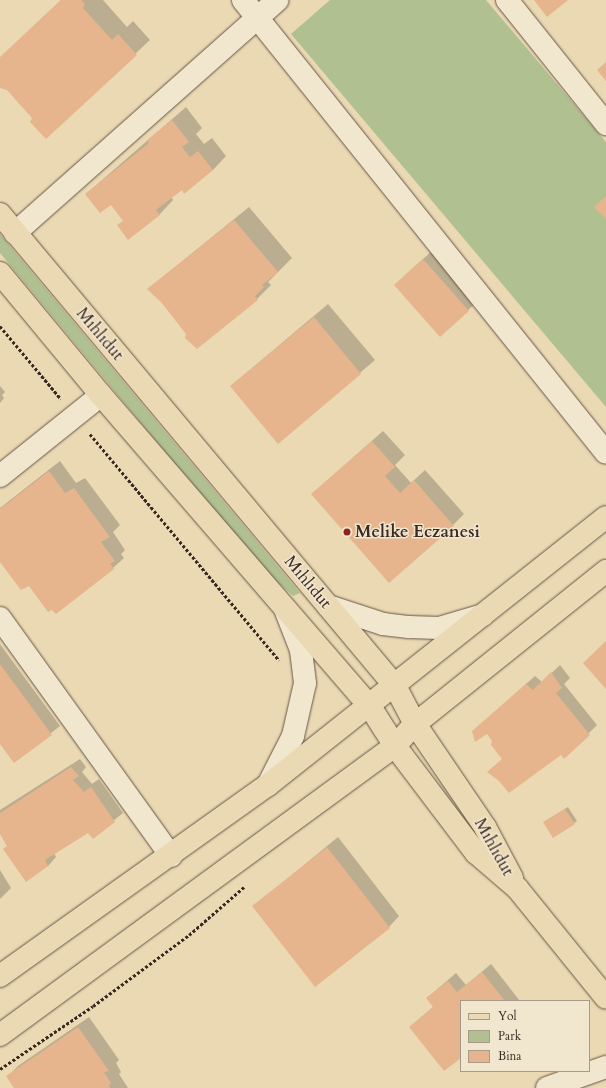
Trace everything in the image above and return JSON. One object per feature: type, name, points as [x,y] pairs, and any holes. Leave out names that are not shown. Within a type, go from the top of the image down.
[{"type":"main road","name":"Mıhlıdut","points":[[0,214],[395,686],[415,724],[485,827],[517,888]]},
{"type":"main road","name":"Mıhlıdut","points":[[0,273],[101,395],[369,705],[394,746],[476,853],[517,888]]},
{"type":"main road","points":[[0,976],[171,856],[268,785],[395,686],[606,517]]},
{"type":"main road","points":[[0,1035],[394,746],[415,724],[606,571]]},
{"type":"main road","points":[[517,888],[606,998]]},
{"type":"street","points":[[15,233],[249,8],[276,0]]},
{"type":"street","points":[[507,0],[606,124]]},
{"type":"street","points":[[249,8],[606,453]]},
{"type":"street","points":[[0,476],[74,415],[101,395]]},
{"type":"street","points":[[268,785],[293,736],[305,683],[301,650],[283,604]]},
{"type":"street","points":[[328,606],[383,624],[409,627],[439,628],[484,615]]},
{"type":"street","points":[[0,618],[171,856]]},
{"type":"street","points":[[547,1088],[606,1067]]},
{"type":"path","points":[[0,326],[284,666]]},
{"type":"green space","points":[[330,0],[486,0],[606,142],[606,407],[291,34]]},
{"type":"green space","points":[[0,234],[300,593],[293,596],[262,569],[0,253]]},
{"type":"building","points":[[61,0],[81,0],[85,4],[83,8],[112,40],[118,34],[137,55],[46,139],[30,122],[32,118],[7,90],[0,88],[0,57]]},
{"type":"building","points":[[534,0],[568,0],[547,17]]},
{"type":"building","points":[[606,62],[606,81],[597,70]]},
{"type":"building","points":[[172,120],[189,142],[182,147],[190,157],[198,151],[213,170],[184,194],[182,190],[156,210],[160,215],[128,240],[117,225],[123,221],[111,205],[100,213],[85,194],[149,143],[147,140]]},
{"type":"building","points":[[606,196],[606,219],[594,207]]},
{"type":"building","points":[[234,220],[278,272],[262,285],[264,287],[255,296],[258,300],[197,349],[185,338],[186,334],[161,302],[147,289]]},
{"type":"building","points":[[423,259],[469,311],[440,337],[394,285]]},
{"type":"building","points":[[314,317],[361,374],[278,444],[230,386]]},
{"type":"building","points":[[372,441],[395,467],[385,476],[400,493],[414,480],[454,526],[389,583],[311,494]]},
{"type":"building","points":[[49,471],[65,493],[74,488],[110,537],[101,542],[115,561],[110,564],[114,569],[56,614],[52,610],[48,612],[29,586],[21,590],[0,562],[0,509]]},
{"type":"building","points":[[606,641],[606,689],[583,663]]},
{"type":"building","points":[[0,664],[52,735],[14,763],[0,744]]},
{"type":"building","points":[[551,672],[562,688],[556,693],[590,735],[564,759],[561,755],[509,793],[499,781],[487,772],[502,759],[491,745],[492,741],[487,734],[475,742],[472,731],[526,684],[533,690]]},
{"type":"building","points":[[71,767],[79,776],[73,780],[84,792],[91,787],[115,822],[93,839],[88,833],[45,860],[48,866],[26,882],[3,849],[7,846],[0,834],[0,813]]},
{"type":"building","points":[[565,809],[575,824],[553,838],[543,822]]},
{"type":"building","points":[[327,847],[390,928],[315,987],[252,906]]},
{"type":"building","points":[[482,972],[504,1000],[460,1000],[460,1059],[444,1071],[409,1027],[433,1007],[426,998],[448,981],[457,992]]},
{"type":"building","points":[[78,1027],[109,1071],[104,1072],[111,1083],[109,1085],[110,1088],[14,1088],[6,1076]]},
{"type":"place","name":"Melike Eczanesi","points":[[347,532]]}]
